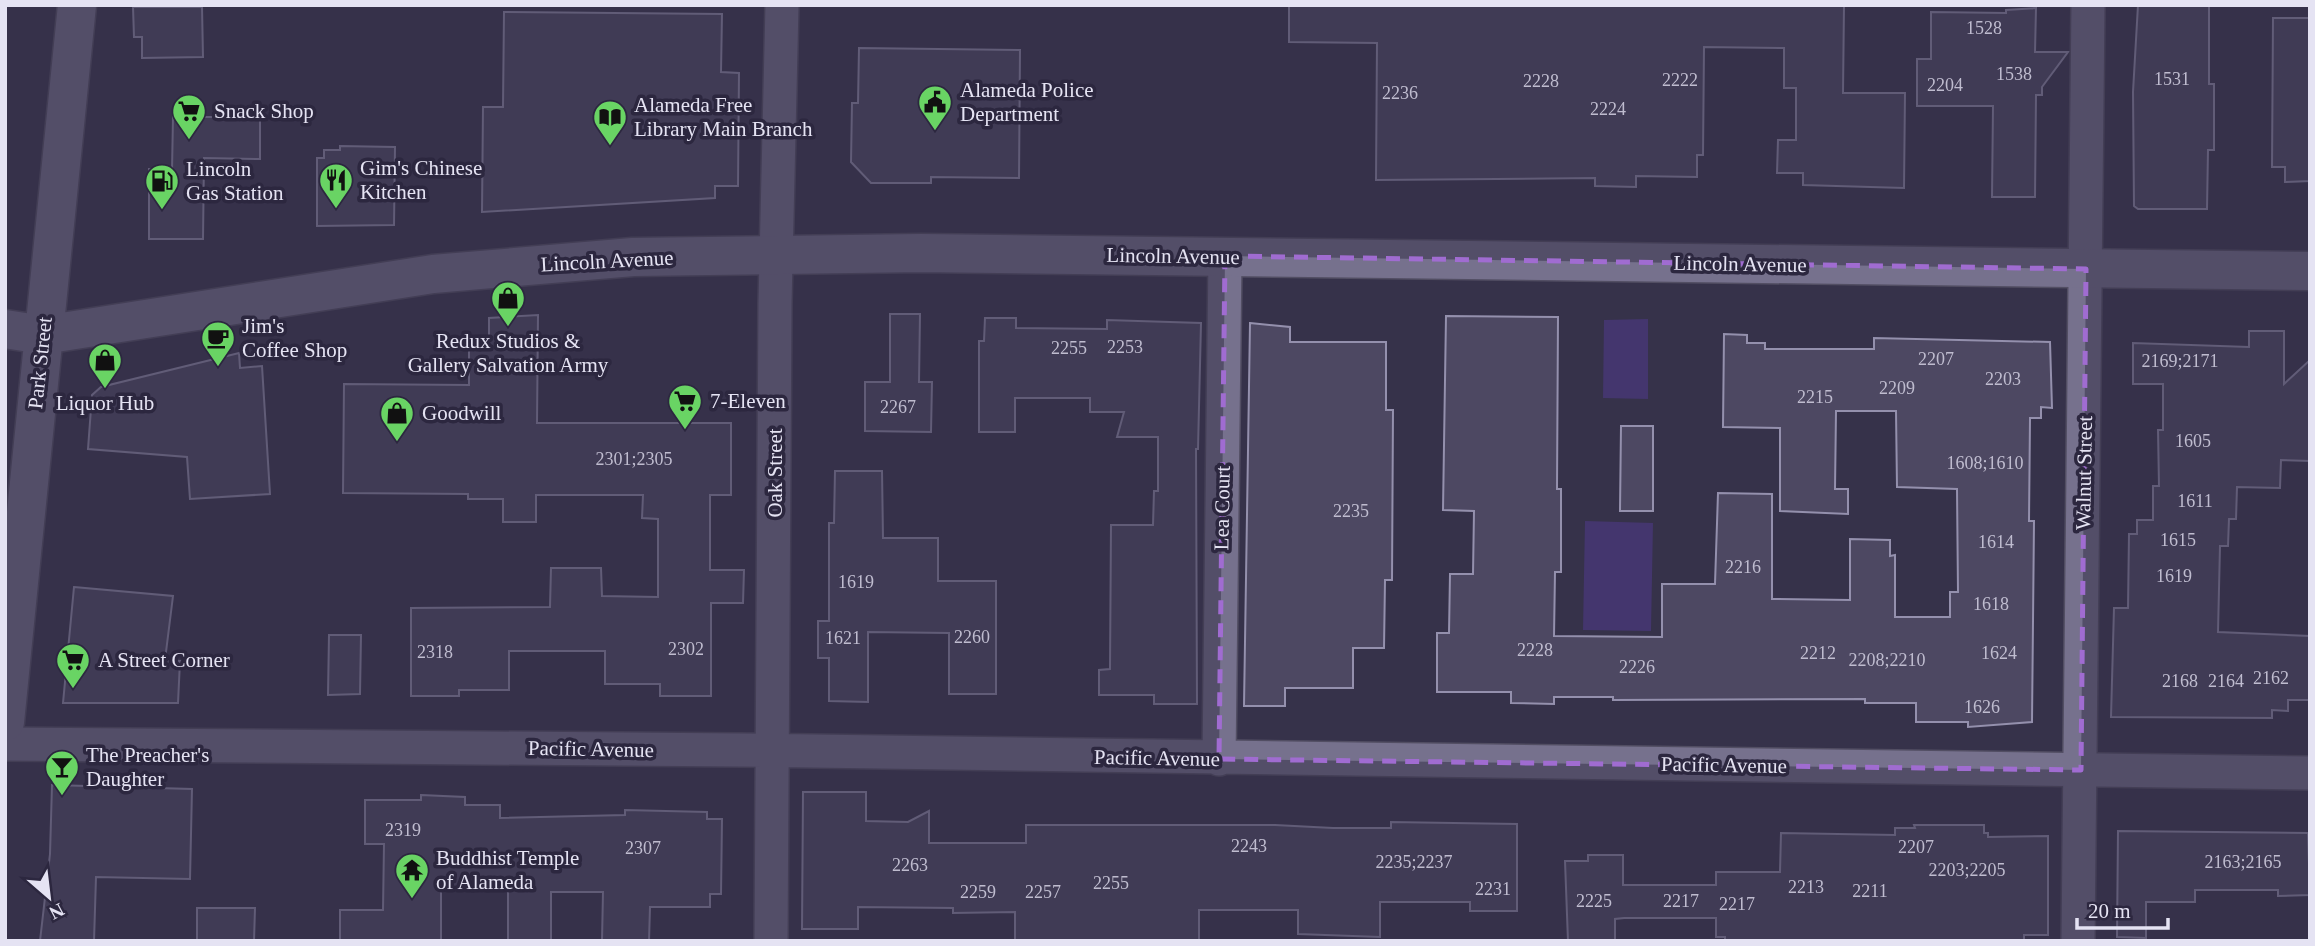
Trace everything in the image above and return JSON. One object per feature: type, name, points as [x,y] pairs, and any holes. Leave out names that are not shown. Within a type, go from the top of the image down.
[{"type":"main road","name":"Park Street","points":[[5,722],[77,5]]},
{"type":"main road","name":"Lincoln Avenue","points":[[43,335],[433,274],[633,257],[777,254],[1225,256],[2310,271]]},
{"type":"main road","points":[[5,329],[43,335]]},
{"type":"main road","points":[[5,357],[43,335]]},
{"type":"street","name":"Oak Street","points":[[771,941],[782,5]]},
{"type":"street","name":"Walnut Street","points":[[2078,941],[2088,5]]},
{"type":"street","name":"Lea Court","points":[[1219,759],[1225,256]]},
{"type":"street","name":"Pacific Avenue","points":[[5,744],[774,751],[2310,773]]},
{"type":"highlighted area","points":[[1225,256],[2086,269],[2081,770],[1219,759]]},
{"type":"shaded area","points":[[1648,319],[1648,399],[1603,398],[1604,320]]},
{"type":"shaded area","points":[[1585,521],[1653,523],[1651,631],[1583,630]]},
{"type":"building","points":[[1289,5],[1844,5],[1843,93],[1905,93],[1904,188],[1803,185],[1803,173],[1777,173],[1778,140],[1796,140],[1796,88],[1784,88],[1784,48],[1704,47],[1703,155],[1697,155],[1697,177],[1636,176],[1636,187],[1595,186],[1595,178],[1376,180],[1377,43],[1289,42]]},
{"type":"building","points":[[2138,5],[2209,5],[2209,84],[2214,84],[2214,150],[2208,150],[2207,209],[2138,209],[2134,206],[2133,92]]},
{"type":"building","points":[[133,7],[202,7],[203,57],[142,58],[142,37],[134,37]]},
{"type":"building","points":[[2036,8],[2035,52],[2068,52],[2042,87],[2042,95],[2036,95],[2035,197],[1992,197],[1993,106],[1917,106],[1917,59],[1931,59],[1931,12],[2006,13],[2006,10]]},
{"type":"building","name":"Alameda Free Library Main Branch","points":[[504,12],[722,14],[721,72],[739,73],[738,186],[715,186],[715,198],[482,212],[483,107],[503,107]]},
{"type":"building","points":[[2273,18],[2310,18],[2310,181],[2285,182],[2285,167],[2272,167]]},
{"type":"building","name":"Alameda Police Department","points":[[859,48],[1020,50],[1019,178],[931,177],[931,183],[871,183],[851,162],[852,103],[858,103]]},
{"type":"building","points":[[173,117],[260,117],[260,159],[204,158],[203,239],[149,239],[149,169],[172,170]]},
{"type":"building","points":[[340,146],[395,147],[394,225],[317,226],[317,158],[324,158],[324,150],[340,150]]},
{"type":"building","points":[[890,314],[920,314],[919,382],[932,382],[931,432],[865,431],[865,382],[890,382]]},
{"type":"building","points":[[538,315],[537,423],[731,423],[731,495],[710,495],[710,570],[744,570],[743,603],[711,603],[711,696],[660,696],[660,684],[605,684],[605,651],[509,651],[509,690],[459,690],[459,696],[411,696],[411,608],[550,607],[551,568],[601,568],[602,596],[658,597],[658,519],[642,518],[643,495],[536,495],[536,522],[503,522],[503,499],[468,499],[468,494],[343,493],[344,384],[469,385],[469,341],[489,341],[489,318]]},
{"type":"building","points":[[1446,316],[1558,317],[1557,489],[1561,489],[1561,572],[1555,572],[1554,636],[1662,637],[1662,584],[1715,584],[1718,493],[1772,494],[1772,599],[1850,600],[1850,539],[1890,540],[1890,556],[1895,555],[1895,617],[1950,617],[1950,592],[1958,592],[1957,489],[1897,487],[1896,411],[1836,411],[1835,489],[1848,489],[1848,514],[1780,511],[1780,428],[1723,427],[1724,334],[1747,335],[1747,343],[1765,343],[1765,349],[1874,349],[1874,338],[2050,342],[2052,408],[2041,407],[2041,418],[2030,418],[2029,521],[2034,521],[2032,722],[1968,727],[1968,722],[1916,722],[1916,703],[1865,703],[1865,699],[1613,700],[1613,697],[1554,697],[1554,704],[1511,703],[1511,692],[1437,692],[1437,633],[1449,633],[1450,574],[1473,574],[1474,511],[1443,510]]},
{"type":"building","points":[[985,318],[1016,318],[1016,328],[1107,329],[1107,320],[1201,323],[1196,449],[1197,704],[1154,704],[1154,695],[1099,695],[1099,670],[1110,669],[1111,525],[1153,525],[1154,491],[1158,491],[1158,437],[1117,437],[1124,412],[1090,412],[1090,398],[1015,398],[1015,432],[979,432],[979,341],[984,341]]},
{"type":"building","points":[[1250,323],[1290,327],[1290,342],[1386,342],[1386,410],[1393,410],[1392,580],[1385,580],[1384,648],[1353,648],[1353,688],[1285,688],[1285,706],[1244,706]]},
{"type":"building","points":[[2249,331],[2284,331],[2284,384],[2310,360],[2310,461],[2281,460],[2280,488],[2237,487],[2236,519],[2229,519],[2228,546],[2220,546],[2218,632],[2310,636],[2310,700],[2288,700],[2288,711],[2272,710],[2272,718],[2111,717],[2114,608],[2128,608],[2129,534],[2137,534],[2137,520],[2153,520],[2153,486],[2159,486],[2158,430],[2163,430],[2163,384],[2133,384],[2133,343],[2249,347]]},
{"type":"building","points":[[239,353],[240,368],[262,366],[270,494],[190,499],[187,457],[88,449],[92,395],[101,387]]},
{"type":"building","points":[[1621,426],[1653,426],[1653,511],[1620,511]]},
{"type":"building","points":[[835,471],[882,471],[883,538],[938,538],[938,581],[996,581],[996,694],[949,694],[949,633],[868,632],[868,702],[829,701],[829,658],[818,658],[818,621],[829,621],[829,523],[834,523]]},
{"type":"building","points":[[74,587],[173,596],[165,660],[180,661],[178,703],[63,703]]},
{"type":"building","points":[[329,635],[361,635],[360,694],[328,695]]},
{"type":"building","points":[[52,785],[192,789],[190,879],[96,877],[94,941],[40,941],[50,854]]},
{"type":"building","points":[[803,792],[866,792],[866,821],[908,822],[929,811],[929,843],[1026,843],[1026,825],[1391,828],[1391,822],[1517,824],[1517,911],[1470,911],[1470,902],[1380,902],[1380,937],[1298,934],[1298,910],[1199,910],[1199,941],[1015,941],[1015,912],[953,913],[953,908],[858,907],[858,929],[802,929]]},
{"type":"building","points":[[421,795],[465,797],[465,805],[500,805],[500,818],[625,815],[625,810],[707,812],[707,819],[722,819],[721,894],[710,894],[710,907],[650,907],[649,941],[602,941],[603,892],[551,892],[551,941],[508,941],[508,891],[441,891],[441,941],[340,941],[340,910],[383,910],[384,844],[365,844],[365,800],[421,800]]},
{"type":"building","points":[[1914,825],[1984,825],[1984,833],[1988,833],[1988,837],[2048,836],[2048,935],[2024,935],[2024,941],[1725,941],[1725,937],[1716,937],[1716,918],[1624,918],[1615,919],[1615,941],[1568,941],[1565,861],[1588,861],[1588,855],[1623,855],[1623,885],[1716,885],[1716,872],[1780,872],[1781,833],[1895,835],[1895,828],[1915,828]]},
{"type":"building","points":[[2118,831],[2308,833],[2310,895],[2278,896],[2278,890],[2195,890],[2195,902],[2146,902],[2146,938],[2117,937]]},
{"type":"building","points":[[197,908],[255,908],[254,941],[197,941]]},
{"type":"place","name":"Alameda Police Department","points":[[935,132]]},
{"type":"place","name":"Snack Shop","points":[[189,141]]},
{"type":"place","name":"Alameda Free Library Main Branch","points":[[610,147]]},
{"type":"place","name":"Gim's Chinese Kitchen","points":[[336,210]]},
{"type":"place","name":"Lincoln Gas Station","points":[[162,211]]},
{"type":"place","name":"Redux Studios & Gallery Salvation Army","points":[[508,328]]},
{"type":"place","name":"Jim's Coffee Shop","points":[[218,368]]},
{"type":"place","name":"Liquor Hub","points":[[105,390]]},
{"type":"place","name":"7-Eleven","points":[[685,431]]},
{"type":"place","name":"Goodwill","points":[[397,443]]},
{"type":"place","name":"A Street Corner","points":[[73,690]]},
{"type":"place","name":"The Preacher's Daughter","points":[[62,797]]},
{"type":"place","name":"Buddhist Temple of Alameda","points":[[412,900]]}]
